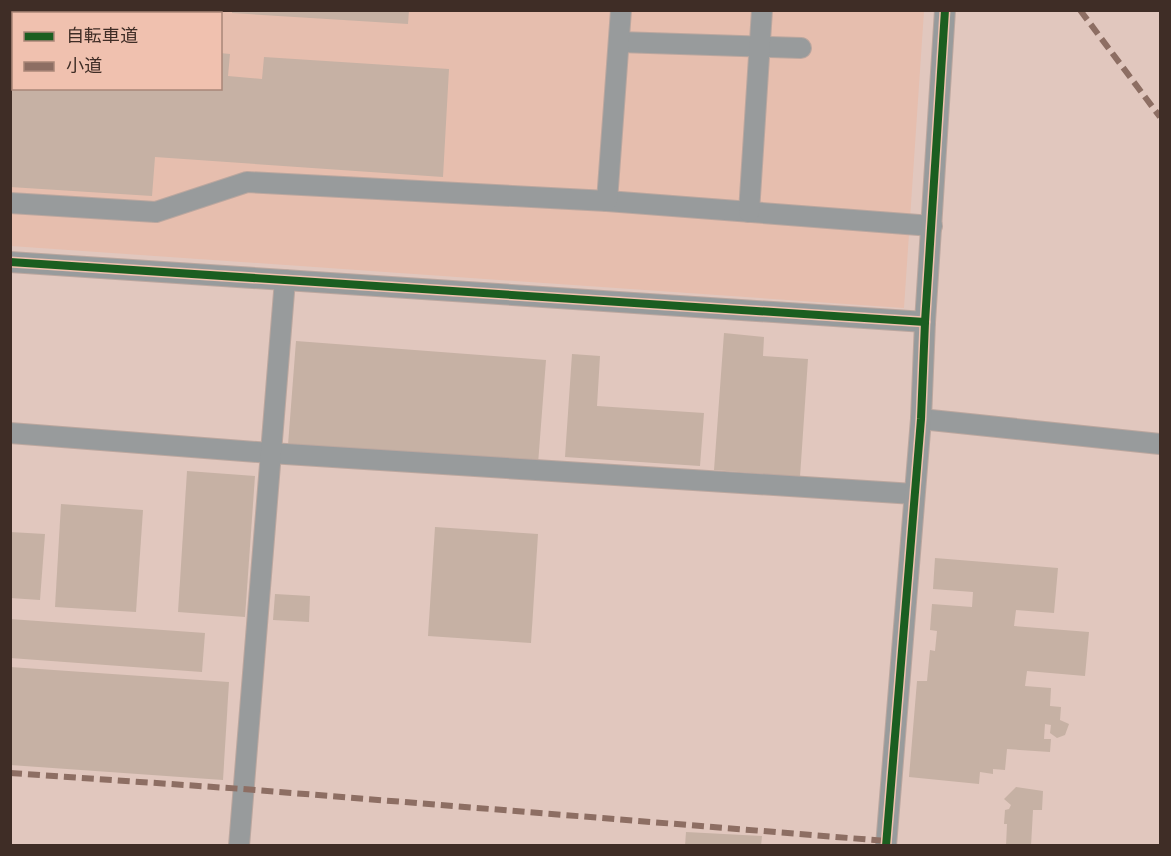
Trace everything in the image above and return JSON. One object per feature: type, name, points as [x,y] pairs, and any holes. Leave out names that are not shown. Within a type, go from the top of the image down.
[{"type":"street","points":[[607,201],[621,10]]},
{"type":"street","points":[[749,212],[762,10]]},
{"type":"street","points":[[886,846],[921,419],[945,10]]},
{"type":"street","points":[[619,42],[801,48]]},
{"type":"street","points":[[10,202],[156,212],[247,182],[607,201],[932,226]]},
{"type":"street","points":[[10,262],[926,322]]},
{"type":"street","points":[[239,846],[285,280]]},
{"type":"street","points":[[921,419],[1161,444]]},
{"type":"street","points":[[10,433],[270,453],[914,494]]},
{"type":"shaded area","points":[[10,11],[924,11],[904,308],[11,246]]},
{"type":"building","points":[[232,10],[409,10],[408,24],[232,13]]},
{"type":"building","points":[[10,27],[12,27],[12,90],[222,90],[222,53],[230,54],[228,76],[262,79],[264,57],[449,69],[443,177],[155,157],[152,196],[10,187]]},
{"type":"building","points":[[724,333],[764,337],[763,356],[808,359],[800,477],[714,470]]},
{"type":"building","points":[[296,341],[546,360],[538,464],[288,445]]},
{"type":"building","points":[[572,354],[600,356],[597,406],[704,413],[700,466],[565,457]]},
{"type":"building","points":[[187,471],[255,476],[245,617],[178,612]]},
{"type":"building","points":[[61,504],[143,510],[136,612],[55,607]]},
{"type":"building","points":[[435,527],[538,534],[531,643],[428,636]]},
{"type":"building","points":[[10,532],[45,534],[40,600],[10,598]]},
{"type":"building","points":[[935,558],[1058,568],[1054,613],[1016,610],[1014,626],[1089,632],[1085,676],[1027,671],[1025,686],[1051,688],[1050,706],[1061,707],[1060,720],[1069,724],[1065,735],[1057,738],[1050,733],[1051,725],[1045,724],[1044,739],[1051,739],[1050,752],[1007,749],[1005,770],[993,769],[993,774],[980,772],[979,784],[909,777],[917,681],[927,681],[930,650],[935,651],[937,631],[930,630],[932,604],[972,607],[973,592],[933,589]]},
{"type":"building","points":[[275,594],[310,596],[309,622],[273,620]]},
{"type":"building","points":[[10,619],[205,633],[202,672],[10,658]]},
{"type":"building","points":[[10,667],[229,682],[223,780],[10,765]]},
{"type":"building","points":[[1016,787],[1043,791],[1042,810],[1033,810],[1031,846],[1006,846],[1005,810],[1011,805],[1004,799]]},
{"type":"building","points":[[686,832],[762,836],[761,846],[685,846]]},
{"type":"marked path","points":[[1080,10],[1160,117]]},
{"type":"marked path","points":[[10,773],[243,789],[886,841]]},
{"type":"cycle path","points":[[886,846],[921,419],[945,10]]},
{"type":"cycle path","points":[[10,262],[925,322]]}]
